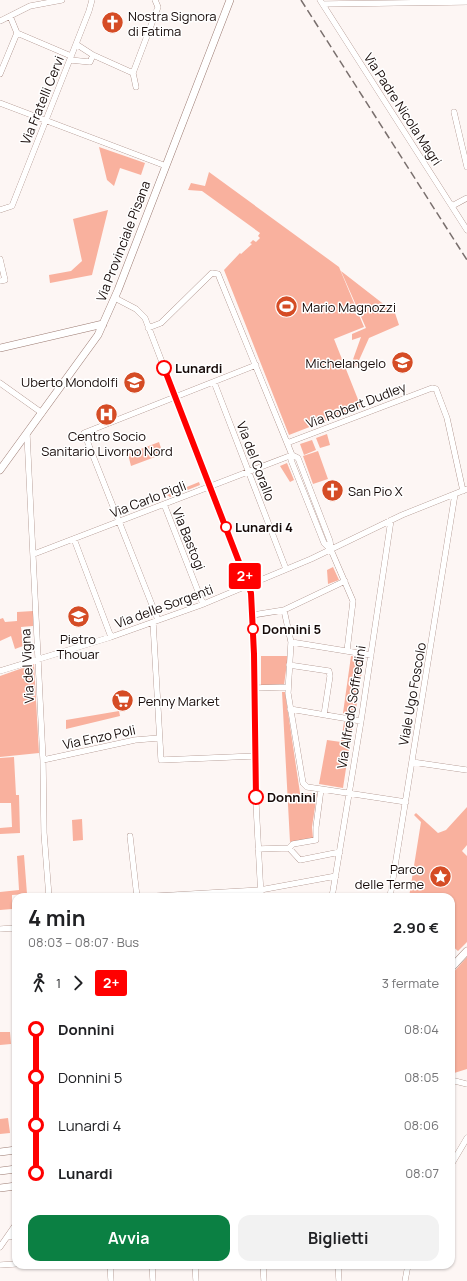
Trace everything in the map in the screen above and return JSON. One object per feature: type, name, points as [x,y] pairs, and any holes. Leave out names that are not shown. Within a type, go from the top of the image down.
[{"type":"street","points":[[0,21],[30,6],[62,0]]},
{"type":"street","name":"Via Fratelli Cervi","points":[[0,210],[12,206],[71,58],[92,0]]},
{"type":"street","points":[[136,87],[133,73],[158,7],[155,0]]},
{"type":"street","name":"Via Provinciale Pisana","points":[[1,468],[98,335],[115,298],[230,0]]},
{"type":"street","points":[[321,2],[467,2]]},
{"type":"street","name":"Via Padre Nicola Magri","points":[[321,2],[467,230]]},
{"type":"street","points":[[10,16],[17,33],[71,58],[90,62],[93,55]]},
{"type":"street","points":[[0,74],[17,33]]},
{"type":"street","points":[[76,44],[93,55],[133,73]]},
{"type":"street","points":[[0,103],[166,166]]},
{"type":"street","points":[[454,112],[467,167]]},
{"type":"street","points":[[452,206],[467,198]]},
{"type":"street","points":[[0,259],[3,280]]},
{"type":"street","points":[[148,328],[161,323],[212,273],[216,272],[220,276],[292,455],[298,458],[330,541],[331,550],[353,601],[347,651]]},
{"type":"street","points":[[115,298],[139,311],[144,316],[252,596],[260,890]]},
{"type":"street","points":[[0,348],[103,324]]},
{"type":"street","points":[[256,365],[175,396],[84,434],[119,522],[155,621],[161,760],[256,756]]},
{"type":"street","points":[[0,382],[42,412]]},
{"type":"street","name":"Via del Corallo","points":[[214,382],[286,570]]},
{"type":"street","name":"Via Robert Dudley","points":[[287,443],[432,388],[436,389],[447,418],[465,490]]},
{"type":"street","name":"Via del Vigna","points":[[27,434],[43,760],[44,833],[49,893]]},
{"type":"street","name":"Via Carlo Pigli","points":[[34,554],[292,455]]},
{"type":"street","name":"Via delle Sorgenti","points":[[0,671],[111,637],[203,604],[331,550],[391,520],[465,490]]},
{"type":"street","name":"Viale Ugo Foscolo","points":[[391,893],[455,494]]},
{"type":"street","name":"Via Bastogi","points":[[164,504],[203,604]]},
{"type":"street","name":"Via Alfredo Soffredini","points":[[333,893],[361,721],[391,520]]},
{"type":"street","points":[[74,539],[111,637]]},
{"type":"street","points":[[253,615],[284,610],[345,581]]},
{"type":"street","points":[[284,610],[291,642],[288,687],[290,709],[303,784],[322,789],[406,802]]},
{"type":"street","points":[[291,642],[371,655]]},
{"type":"street","points":[[289,665],[329,671],[330,676],[324,715]]},
{"type":"street","points":[[255,688],[288,687]]},
{"type":"street","points":[[290,709],[361,721]]},
{"type":"street","name":"Via Enzo Poli","points":[[43,760],[135,740],[159,738]]},
{"type":"street","points":[[412,762],[467,770]]},
{"type":"street","points":[[258,849],[289,848],[293,844],[316,840],[316,827],[322,789]]},
{"type":"street","points":[[130,836],[137,893]]},
{"type":"street","points":[[289,848],[300,860],[340,852]]},
{"type":"street","points":[[208,893],[260,890],[336,876]]},
{"type":"street","points":[[0,929],[12,928]]},
{"type":"street","points":[[455,964],[467,951]]},
{"type":"street","points":[[455,1081],[467,1084]]},
{"type":"street","points":[[455,1157],[467,1138]]},
{"type":"street","points":[[455,1151],[460,1148]]},
{"type":"street","points":[[0,1152],[12,1150]]},
{"type":"street","points":[[0,1170],[12,1169]]},
{"type":"street","points":[[0,1188],[12,1186]]},
{"type":"street","points":[[0,1247],[12,1230]]},
{"type":"street","points":[[7,1237],[12,1236]]},
{"type":"street","points":[[0,1265],[12,1264]]},
{"type":"street","points":[[110,1269],[111,1281]]},
{"type":"street","points":[[152,1269],[154,1281]]},
{"type":"street","points":[[195,1269],[196,1281]]},
{"type":"street","points":[[263,1269],[264,1281]]},
{"type":"street","points":[[338,1269],[340,1281]]},
{"type":"street","points":[[405,1281],[407,1269]]},
{"type":"shaded area","points":[[99,147],[145,163],[141,175],[120,168],[114,186],[107,180]]},
{"type":"shaded area","points":[[209,172],[339,267],[364,327],[334,339],[361,407],[289,435],[224,270],[240,253],[241,254],[252,244],[250,243],[253,240],[256,242],[260,238],[258,236],[260,233],[202,191],[188,190],[191,183],[205,186]]},
{"type":"shaded area","points":[[108,210],[92,275],[50,283],[49,275],[71,271],[82,261],[73,219]]},
{"type":"shaded area","points":[[341,271],[395,313],[399,325],[369,338],[356,367],[351,365],[361,337],[352,340],[352,334],[366,328]]},
{"type":"shaded area","points":[[327,434],[330,445],[320,448],[316,438]]},
{"type":"shaded area","points":[[312,440],[316,450],[304,455],[300,444]]},
{"type":"shaded area","points":[[159,442],[163,454],[131,466],[128,454]]},
{"type":"shaded area","points":[[318,451],[328,479],[313,484],[303,456]]},
{"type":"shaded area","points":[[287,463],[294,480],[290,482],[280,466]]},
{"type":"shaded area","points":[[199,482],[200,485],[170,497],[167,495]]},
{"type":"shaded area","points":[[333,567],[339,580],[328,584],[327,570]]},
{"type":"shaded area","points":[[33,611],[33,626],[21,627],[23,646],[15,649],[11,636],[0,641],[0,619],[3,618],[5,622],[17,621],[17,612]]},
{"type":"shaded area","points":[[261,656],[288,656],[284,685],[261,686]]},
{"type":"shaded area","points":[[351,656],[364,658],[355,715],[343,713]]},
{"type":"shaded area","points":[[34,664],[39,753],[0,757],[0,676]]},
{"type":"shaded area","points":[[282,692],[285,692],[300,793],[317,794],[312,827],[313,838],[290,842]]},
{"type":"shaded area","points":[[119,711],[120,716],[66,729],[66,720]]},
{"type":"shaded area","points":[[344,722],[353,723],[343,788],[319,784],[327,740],[341,742]]},
{"type":"shaded area","points":[[14,757],[16,795],[19,795],[20,833],[0,834],[0,828],[12,827],[11,803],[0,803],[0,758]]},
{"type":"shaded area","name":"Parco delle Terme","points":[[467,807],[467,845],[462,851],[467,856],[467,942],[458,951],[455,948],[455,893],[410,893],[421,822],[414,815],[416,813],[438,833],[446,830]]},
{"type":"shaded area","points":[[82,819],[83,840],[73,841],[72,820]]},
{"type":"shaded area","points":[[24,855],[27,893],[12,893],[12,909],[0,910],[0,892],[19,890],[17,856]]},
{"type":"shaded area","points":[[467,957],[467,1069],[455,1073],[455,970]]},
{"type":"shaded area","points":[[0,1032],[10,1032],[11,1044],[0,1045]]},
{"type":"shaded area","points":[[8,1118],[10,1133],[0,1134],[0,1119]]},
{"type":"railway","points":[[301,0],[467,260]]},
{"type":"bus line","name":"2+","points":[[164,368],[252,596],[256,797]]},
{"type":"place","name":"Nostra Signora di Fatima","points":[[113,23]]},
{"type":"place","name":"Mario Magnozzi","points":[[287,307]]},
{"type":"place","name":"Michelangelo","points":[[402,363]]},
{"type":"place","name":"Lunardi","points":[[164,368]]},
{"type":"place","name":"Uberto Mondolfi","points":[[134,382]]},
{"type":"place","name":"Centro Socio Sanitario Livorno Nord","points":[[107,414]]},
{"type":"place","name":"San Pio X","points":[[333,491]]},
{"type":"place","name":"Lunardi 4","points":[[226,527]]},
{"type":"place","name":"Pietro Thouar","points":[[78,617]]},
{"type":"place","name":"Donnini 5","points":[[253,629]]},
{"type":"place","name":"Penny Market","points":[[122,701]]},
{"type":"place","name":"Donnini","points":[[256,797]]},
{"type":"place","name":"Parco delle Terme","points":[[440,876]]}]
